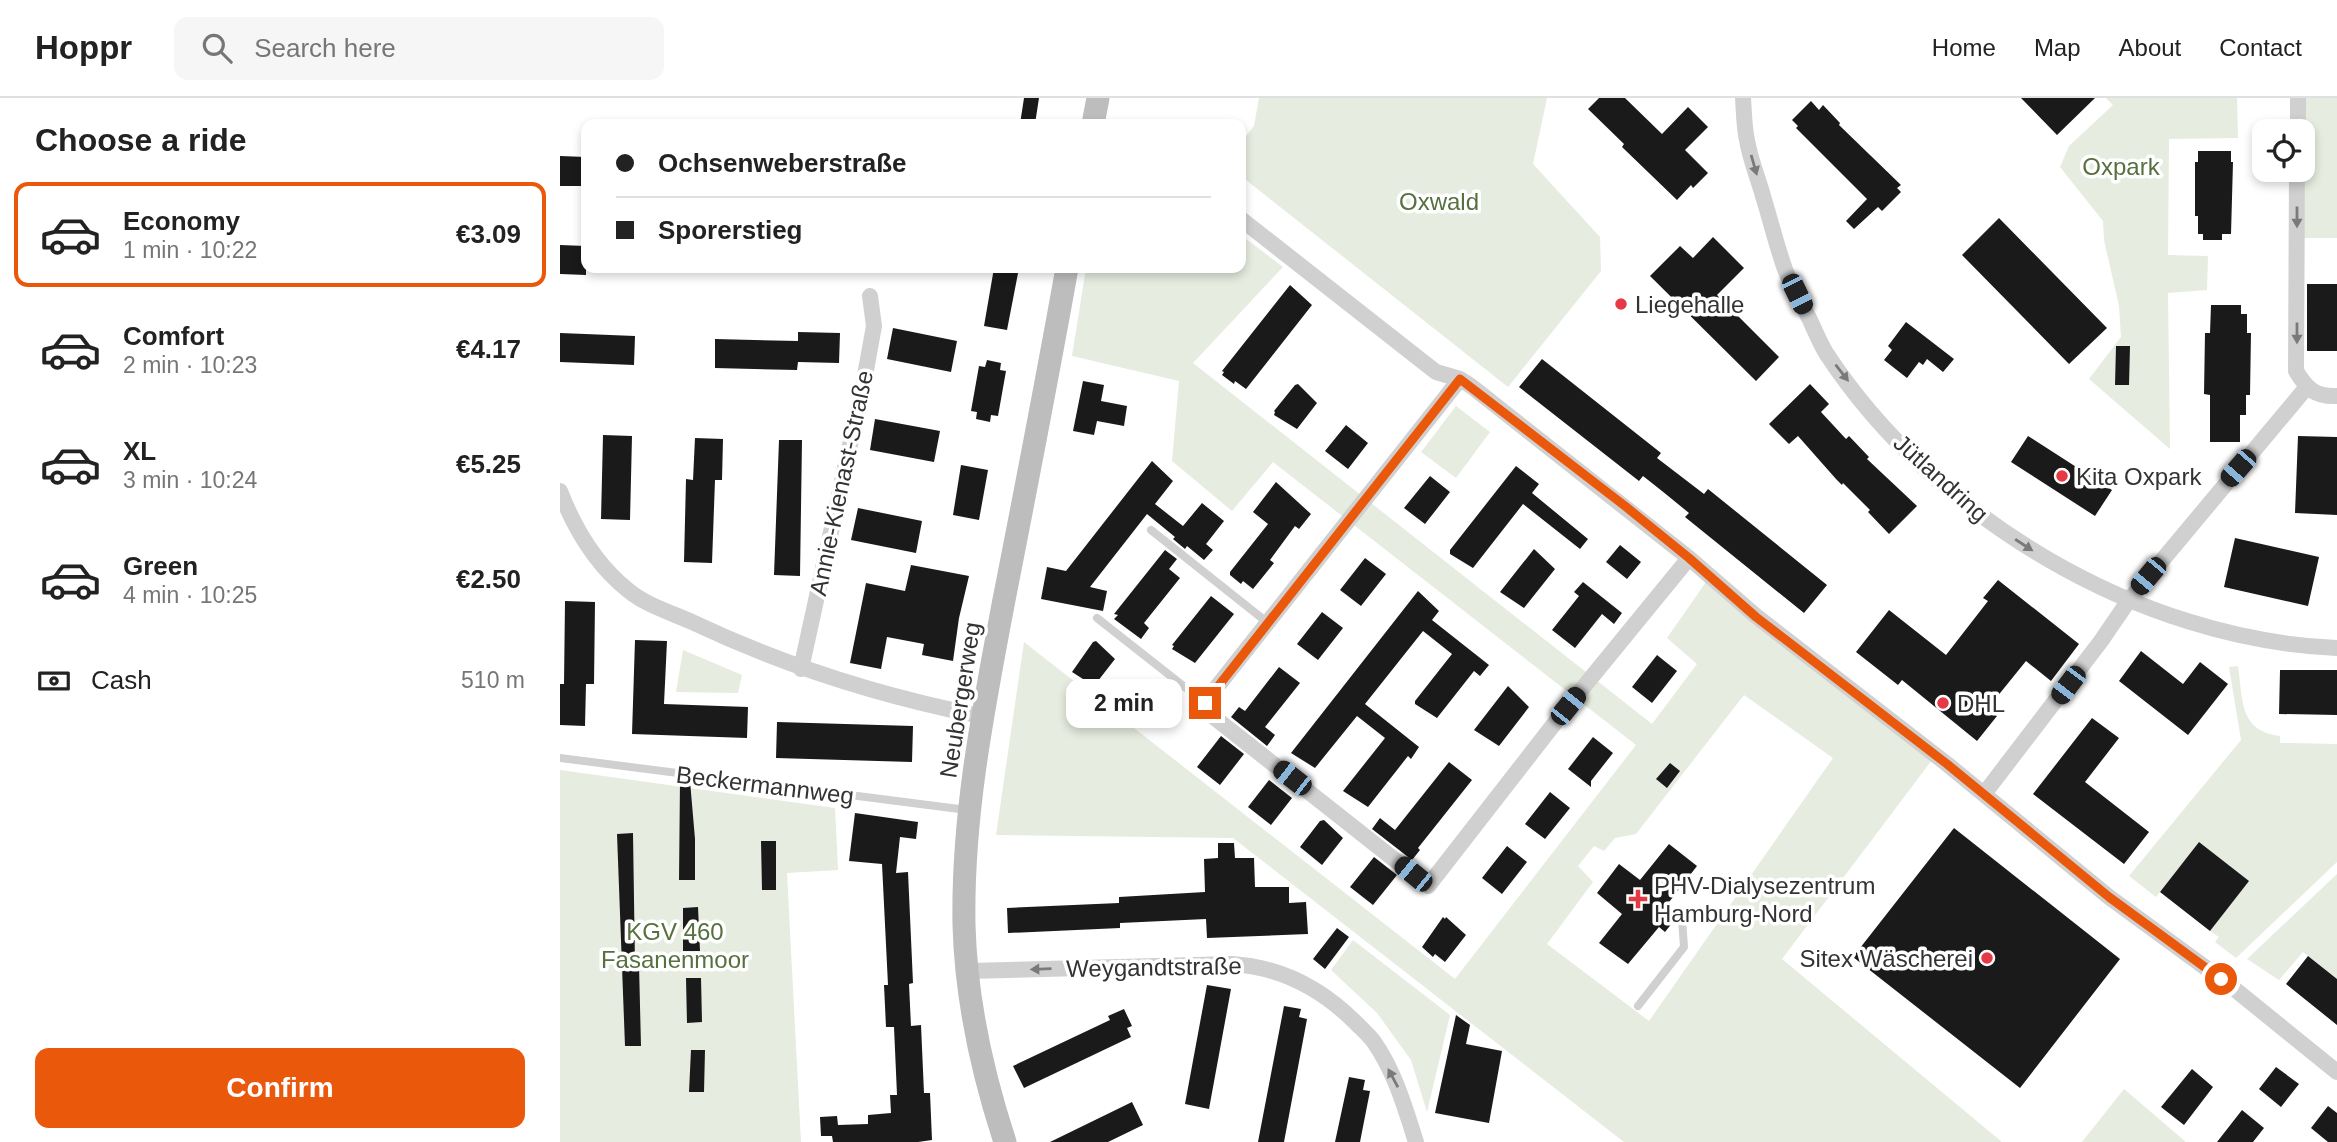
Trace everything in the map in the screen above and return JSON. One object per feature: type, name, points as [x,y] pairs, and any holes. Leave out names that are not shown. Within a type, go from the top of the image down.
[{"type":"street","points":[[1094,119],[1098,98]]},
{"type":"street","name":"Jütlandring","points":[[1743,98],[1746,140],[1781,258],[1820,341],[1874,416],[1917,462],[1991,523],[2038,554],[2129,600],[2233,635],[2276,643],[2337,648]]},
{"type":"street","points":[[2298,98],[2298,119]]},
{"type":"street","points":[[2297,182],[2296,371],[2306,388],[2321,396],[2337,396]]},
{"type":"street","points":[[1246,223],[1436,372],[1460,379],[1504,411],[1689,558],[1756,617],[1984,794],[2109,897],[2232,987],[2337,1072]]},
{"type":"street","name":"Neubergerweg","points":[[1005,1142],[978,1045],[964,928],[964,890],[981,716],[1066,273]]},
{"type":"street","name":"Annie-Kienast-Straße","points":[[801,669],[864,381],[874,326],[870,296]]},
{"type":"street","points":[[1460,379],[1201,707],[1428,886],[1568,706],[1689,558]]},
{"type":"street","points":[[1984,794],[2101,641],[2129,600],[2306,388]]},
{"type":"street","points":[[560,491],[570,516],[598,562],[631,593],[726,638],[801,669],[880,693],[981,716]]},
{"type":"street","name":"Weygandtstraße","points":[[968,971],[1232,964],[1252,965],[1291,976],[1337,1003],[1374,1042],[1399,1090],[1416,1142]]},
{"type":"lane","points":[[1151,530],[1268,623]]},
{"type":"lane","points":[[1097,618],[1205,703]]},
{"type":"lane","name":"Beckermannweg","points":[[560,758],[970,810]]},
{"type":"lane","points":[[1638,1006],[1684,947],[1682,919]]},
{"type":"green space","name":"Oxwald","points":[[1259,98],[1547,98],[1533,164],[1600,237],[1601,271],[1508,387],[1246,180],[1246,136],[1254,126]]},
{"type":"green space","name":"Oxpark","points":[[2106,98],[2237,98],[2238,138],[2169,139],[2168,255],[2208,256],[2207,290],[2168,293],[2170,449],[2089,379],[2121,337],[2119,306],[2104,240],[2103,221],[2060,167],[2069,146],[2113,105]]},
{"type":"green space","points":[[2306,98],[2337,98],[2337,238],[2304,238],[2305,182],[2315,182],[2315,119],[2306,119]]},
{"type":"green space","points":[[1246,239],[1283,267],[1193,363],[1652,724],[1697,664],[1667,638],[1706,582],[1932,760],[1782,959],[2002,1142],[1624,1142],[1233,838],[996,835],[1024,642],[1455,979],[1636,745],[1273,462],[1232,511],[1172,461],[1179,381],[1072,356],[1085,273],[1246,273]],"holes":[[[1744,695],[1833,758],[1649,1021],[1547,944],[1593,882],[1578,866],[1594,846],[1604,851],[1615,838],[1636,834]]]},
{"type":"green space","points":[[1456,406],[1490,432],[1456,478],[1421,452]]},
{"type":"green space","points":[[683,650],[742,675],[738,693],[676,692]]},
{"type":"green space","points":[[2238,666],[2246,712],[2257,728],[2280,736],[2280,743],[2337,744],[2337,862],[2236,958],[2215,942],[2219,937],[2210,931],[2248,881],[2199,842],[2156,897],[2129,876],[2241,740],[2229,667]]},
{"type":"green space","name":"KGV 460 Fasanenmoor","points":[[560,770],[835,808],[838,870],[787,873],[801,1142],[560,1142]]},
{"type":"green space","points":[[2337,874],[2337,979],[2303,952],[2279,980],[2247,959]]},
{"type":"green space","points":[[1353,940],[1450,1015],[1427,1112],[1411,1060],[1377,1013],[1331,970]]},
{"type":"green space","points":[[2124,1089],[2186,1142],[2082,1142]]},
{"type":"building","points":[[1024,98],[1039,98],[1036,119],[1021,119]]},
{"type":"building","points":[[1599,98],[1625,98],[1662,134],[1688,107],[1708,127],[1685,150],[1708,173],[1693,188],[1691,185],[1677,200],[1622,147],[1624,144],[1588,109]]},
{"type":"building","points":[[2021,98],[2095,98],[2057,135]]},
{"type":"building","points":[[1811,101],[1819,110],[1823,105],[1839,125],[1901,185],[1897,188],[1901,192],[1882,211],[1878,207],[1854,229],[1846,221],[1867,199],[1796,128],[1798,126],[1792,120]]},
{"type":"building","points":[[2198,151],[2231,151],[2231,234],[2222,234],[2222,240],[2203,240],[2203,234],[2198,234],[2198,216],[2195,216],[2195,162],[2198,162]]},
{"type":"building","points":[[560,156],[581,157],[581,186],[560,186]]},
{"type":"building","points":[[1999,218],[2107,328],[2069,364],[1962,255]]},
{"type":"building","points":[[1713,237],[1744,268],[1717,295],[1779,357],[1756,381],[1650,276],[1680,246],[1693,258]]},
{"type":"building","points":[[560,245],[581,246],[581,273],[586,275],[560,274]]},
{"type":"building","points":[[993,273],[1018,273],[1007,330],[984,326]]},
{"type":"building","points":[[2307,284],[2337,284],[2337,351],[2307,351]]},
{"type":"building","points":[[1290,285],[1312,305],[1246,389],[1235,381],[1234,384],[1222,375],[1222,371]]},
{"type":"building","points":[[2211,305],[2241,305],[2241,314],[2247,314],[2247,333],[2251,333],[2250,395],[2246,395],[2246,415],[2240,415],[2240,442],[2210,442],[2210,395],[2204,394],[2205,333],[2210,333]]},
{"type":"building","points":[[1906,322],[1954,359],[1943,372],[1927,359],[1923,365],[1919,362],[1907,378],[1884,360],[1892,350],[1888,346]]},
{"type":"building","points":[[893,328],[957,341],[951,372],[887,359]]},
{"type":"building","points":[[798,332],[840,333],[839,363],[798,362],[797,370],[715,368],[715,339],[798,341]]},
{"type":"building","points":[[560,333],[635,336],[634,365],[560,362]]},
{"type":"building","points":[[2116,346],[2130,346],[2129,385],[2115,385]]},
{"type":"building","points":[[1542,359],[1661,453],[1657,458],[1704,494],[1708,489],[1827,585],[1804,613],[1685,517],[1689,513],[1662,491],[1643,476],[1639,481],[1519,387]]},
{"type":"building","points":[[987,360],[1001,363],[1000,370],[1006,371],[998,416],[991,415],[990,422],[976,419],[977,412],[971,411],[979,366],[985,367]]},
{"type":"building","points":[[1083,381],[1104,385],[1101,401],[1127,406],[1124,426],[1097,421],[1094,435],[1073,431]]},
{"type":"building","points":[[1298,384],[1317,403],[1297,429],[1274,415],[1274,411]]},
{"type":"building","points":[[1810,384],[1829,404],[1821,412],[1846,439],[1849,436],[1869,457],[1867,459],[1917,506],[1889,534],[1868,512],[1870,510],[1836,479],[1798,436],[1789,444],[1769,424]]},
{"type":"building","points":[[875,419],[940,431],[934,462],[870,450]]},
{"type":"building","points":[[1346,425],[1368,443],[1348,469],[1325,451]]},
{"type":"building","points":[[603,435],[632,436],[630,520],[601,519]]},
{"type":"building","name":"Kita Oxpark","points":[[2028,436],[2112,490],[2095,516],[2011,462]]},
{"type":"building","points":[[2298,436],[2337,437],[2337,515],[2295,513]]},
{"type":"building","points":[[695,438],[723,439],[722,480],[715,480],[712,563],[684,562],[686,479],[693,480]]},
{"type":"building","points":[[779,440],[802,440],[800,576],[774,575]]},
{"type":"building","points":[[1152,461],[1173,481],[1155,504],[1183,526],[1202,503],[1224,521],[1206,544],[1213,550],[1204,560],[1187,546],[1185,549],[1147,514],[1090,587],[1107,591],[1103,611],[1041,599],[1047,567],[1066,571]]},
{"type":"building","points":[[961,465],[988,470],[979,520],[953,515]]},
{"type":"building","points":[[1516,466],[1539,484],[1532,493],[1588,539],[1580,549],[1523,504],[1473,568],[1450,554],[1450,550]]},
{"type":"building","points":[[1430,476],[1450,492],[1425,524],[1404,508]]},
{"type":"building","points":[[1276,482],[1311,514],[1299,529],[1295,526],[1270,560],[1274,563],[1253,589],[1243,581],[1241,584],[1230,572],[1268,524],[1253,512]]},
{"type":"building","points":[[858,508],[922,521],[916,553],[851,540]]},
{"type":"building","points":[[2235,538],[2319,557],[2308,606],[2224,587]]},
{"type":"building","points":[[1620,545],[1641,562],[1627,579],[1606,562]]},
{"type":"building","points":[[1534,549],[1555,569],[1524,608],[1500,592]]},
{"type":"building","points":[[1165,550],[1177,559],[1169,569],[1180,578],[1144,623],[1149,628],[1141,639],[1114,619],[1118,615],[1114,614]]},
{"type":"building","points":[[1365,558],[1386,574],[1361,606],[1340,590]]},
{"type":"building","points":[[911,565],[969,576],[953,661],[922,655],[924,644],[887,637],[881,669],[850,663],[866,583],[905,591]]},
{"type":"building","points":[[1998,580],[2079,644],[2051,681],[2026,661],[1988,708],[1997,716],[1977,741],[1902,680],[1898,685],[1856,652],[1889,610],[1946,655],[1988,601],[1983,598]]},
{"type":"building","points":[[1583,582],[1622,613],[1614,624],[1602,614],[1575,648],[1552,630],[1579,596],[1574,592]]},
{"type":"building","points":[[1418,591],[1439,611],[1432,620],[1489,665],[1480,676],[1474,671],[1437,718],[1415,704],[1415,701],[1452,654],[1423,631],[1365,704],[1419,747],[1411,759],[1408,756],[1368,807],[1343,791],[1385,738],[1357,716],[1315,768],[1291,753]]},
{"type":"building","points":[[1211,596],[1234,614],[1195,663],[1172,649],[1172,645]]},
{"type":"building","points":[[565,601],[595,602],[594,684],[586,684],[585,726],[560,725],[560,684],[564,684]]},
{"type":"building","points":[[1322,612],[1343,628],[1318,660],[1297,644]]},
{"type":"building","points":[[635,640],[667,641],[664,704],[748,707],[747,738],[632,734]]},
{"type":"building","points":[[1096,641],[1115,659],[1094,686],[1072,672]]},
{"type":"building","points":[[2141,651],[2183,684],[2200,662],[2228,684],[2188,735],[2119,681]]},
{"type":"building","points":[[1657,655],[1677,671],[1652,703],[1632,687]]},
{"type":"building","points":[[1279,667],[1300,683],[1265,727],[1275,735],[1267,746],[1231,717],[1239,707],[1245,711]]},
{"type":"building","points":[[2280,670],[2337,670],[2337,715],[2279,714]]},
{"type":"building","points":[[1144,682],[1166,700],[1146,726],[1123,708]]},
{"type":"building","points":[[1508,686],[1529,707],[1499,746],[1474,730]]},
{"type":"building","points":[[2092,718],[2119,738],[2085,782],[2149,832],[2124,864],[2033,794]]},
{"type":"building","points":[[777,722],[913,726],[912,762],[776,758]]},
{"type":"building","points":[[1221,736],[1244,754],[1220,785],[1197,767]]},
{"type":"building","points":[[1593,737],[1613,753],[1591,781],[1591,787],[1568,769]]},
{"type":"building","points":[[1449,762],[1472,780],[1418,848],[1420,850],[1412,860],[1372,829],[1380,818],[1395,830]]},
{"type":"building","points":[[1670,763],[1680,771],[1667,788],[1656,779]]},
{"type":"building","points":[[680,780],[690,781],[695,880],[679,880]]},
{"type":"building","points":[[1269,780],[1292,798],[1271,825],[1248,807]]},
{"type":"building","points":[[1550,792],[1570,808],[1545,839],[1525,824]]},
{"type":"building","points":[[855,813],[918,822],[916,839],[900,837],[896,873],[908,872],[913,983],[909,984],[911,1026],[921,1025],[924,1093],[930,1093],[932,1140],[833,1142],[832,1136],[821,1136],[820,1117],[837,1116],[838,1125],[868,1124],[868,1115],[891,1113],[890,1095],[897,1095],[894,1027],[886,1027],[884,985],[888,985],[882,864],[849,861]]},
{"type":"building","points":[[1324,820],[1343,838],[1322,865],[1300,847],[1320,821]]},
{"type":"building","name":"Sitex Wäscherei","points":[[1954,828],[2120,959],[2020,1088],[1853,957]]},
{"type":"building","points":[[633,833],[635,965],[639,965],[641,1046],[625,1046],[617,834]]},
{"type":"building","points":[[761,841],[776,841],[776,890],[762,890]]},
{"type":"building","points":[[2199,842],[2249,881],[2210,931],[2160,892]]},
{"type":"building","points":[[1218,843],[1234,843],[1235,858],[1254,858],[1255,887],[1289,887],[1289,903],[1306,902],[1308,934],[1207,938],[1206,919],[1120,923],[1120,928],[1008,933],[1007,908],[1119,903],[1119,897],[1205,892],[1204,859],[1218,858]]},
{"type":"building","name":"PHV-Dialysezentrum Hamburg-Nord","points":[[1669,844],[1697,866],[1666,906],[1671,911],[1673,922],[1665,932],[1659,927],[1628,964],[1599,943],[1622,914],[1597,893],[1619,864],[1640,880]]},
{"type":"building","points":[[1507,846],[1527,862],[1502,894],[1482,878]]},
{"type":"building","points":[[1374,857],[1397,875],[1373,905],[1350,887]]},
{"type":"building","points":[[698,907],[700,951],[683,951],[683,908]]},
{"type":"building","points":[[1443,917],[1466,935],[1445,962],[1435,954],[1433,957],[1422,947]]},
{"type":"building","points":[[1337,928],[1349,937],[1325,969],[1313,959]]},
{"type":"building","points":[[2308,956],[2337,979],[2337,1025],[2286,984]]},
{"type":"building","points":[[686,978],[701,978],[702,1022],[687,1023]]},
{"type":"building","points":[[1207,985],[1231,989],[1209,1109],[1185,1104]]},
{"type":"building","points":[[1284,1006],[1301,1009],[1299,1017],[1307,1019],[1284,1142],[1258,1142]]},
{"type":"building","points":[[1124,1009],[1132,1026],[1127,1028],[1131,1037],[1024,1088],[1013,1066],[1110,1020],[1108,1016]]},
{"type":"building","points":[[1456,1015],[1470,1025],[1466,1044],[1502,1051],[1489,1123],[1435,1113]]},
{"type":"building","points":[[691,1050],[705,1050],[704,1092],[689,1092]]},
{"type":"building","points":[[2276,1067],[2299,1084],[2281,1107],[2259,1089]]},
{"type":"building","points":[[2192,1069],[2213,1087],[2184,1125],[2161,1107]]},
{"type":"building","points":[[1349,1077],[1365,1080],[1363,1090],[1370,1091],[1360,1142],[1335,1142]]},
{"type":"building","points":[[1132,1102],[1143,1125],[1108,1142],[1050,1142]]},
{"type":"building","points":[[2328,1106],[2337,1113],[2337,1142],[2328,1142],[2311,1128]]},
{"type":"building","points":[[2242,1110],[2264,1128],[2253,1142],[2217,1142]]},
{"type":"place","name":"Liegehalle","points":[[1621,304]]},
{"type":"place","name":"Kita Oxpark","points":[[2062,476]]},
{"type":"place","name":"DHL","points":[[1943,703]]},
{"type":"place","name":"PHV-Dialysezentrum Hamburg-Nord","points":[[1638,899]]},
{"type":"place","name":"Sitex Wäscherei","points":[[1987,958]]},
{"type":"route","points":[[1205,703],[1460,379],[1625,506],[1756,617],[1947,764],[2125,910],[2221,979]]}]
